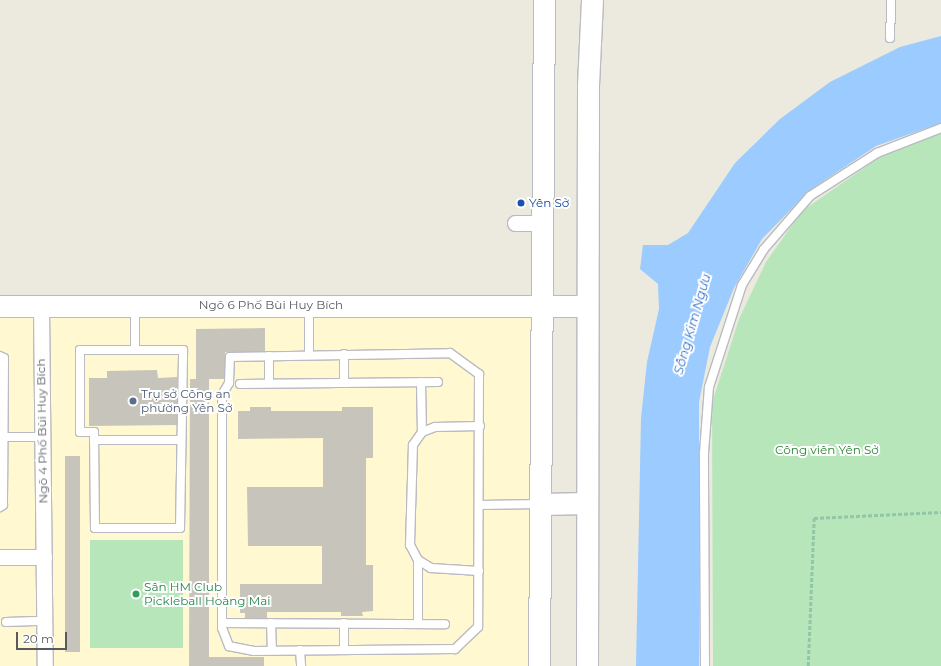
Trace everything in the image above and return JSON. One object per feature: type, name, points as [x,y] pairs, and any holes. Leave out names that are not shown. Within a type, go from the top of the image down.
[{"type":"main road","points":[[539,666],[544,0]]},
{"type":"main road","points":[[587,666],[587,306],[592,0]]},
{"type":"main road","name":"Ngõ 6 Phố Bùi Huy Bích","points":[[0,306],[587,306]]},
{"type":"main road","points":[[541,504],[587,503]]},
{"type":"street","points":[[515,223],[542,223]]},
{"type":"street","name":"Ngõ 4 Phố Bùi Huy Bích","points":[[40,306],[45,666]]},
{"type":"street","points":[[0,557],[44,557]]},
{"type":"lane","points":[[890,38],[891,0]]},
{"type":"lane","points":[[705,666],[704,453],[708,387],[742,285],[764,249],[810,196],[877,153],[941,128]]},
{"type":"lane","points":[[309,305],[309,355]]},
{"type":"lane","points":[[135,306],[135,350]]},
{"type":"lane","points":[[80,350],[183,350],[183,435],[180,435],[180,440],[180,528],[95,528],[94,432],[80,432],[80,350]]},
{"type":"lane","points":[[450,353],[479,374],[480,505],[478,627],[455,649],[239,650],[230,646],[224,638],[222,623],[222,395],[230,383],[230,356],[344,354],[450,353]]},
{"type":"lane","points":[[344,354],[344,383]]},
{"type":"lane","points":[[0,356],[4,358],[2,392],[2,491],[0,507]]},
{"type":"lane","points":[[269,356],[269,384]]},
{"type":"lane","points":[[421,382],[422,432]]},
{"type":"lane","points":[[240,384],[438,382]]},
{"type":"lane","points":[[418,624],[418,560],[410,545],[413,445],[422,432],[435,427],[480,426]]},
{"type":"lane","points":[[2,437],[42,437]]},
{"type":"lane","points":[[94,440],[180,440]]},
{"type":"lane","points":[[480,505],[541,504]]},
{"type":"lane","points":[[418,560],[431,568],[479,571]]},
{"type":"lane","points":[[6,622],[44,621]]},
{"type":"lane","points":[[222,623],[445,624]]},
{"type":"lane","points":[[272,623],[272,650]]},
{"type":"lane","points":[[344,624],[344,650]]},
{"type":"lane","points":[[300,650],[301,666]]},
{"type":"path","points":[[808,666],[814,518],[941,512]]},
{"type":"shaded area","points":[[0,311],[532,311],[532,666],[0,666]]},
{"type":"green space","name":"Công viên Yên Sở","points":[[941,133],[941,666],[713,666],[712,403],[739,319],[766,262],[802,211],[880,157]]},
{"type":"green space","name":"Sân HM Club Pickleball Hoàng Mai","points":[[90,540],[183,540],[183,648],[90,648]]},
{"type":"water","name":"Sông Kim Ngưu","points":[[941,36],[941,123],[876,146],[810,190],[762,239],[734,288],[710,347],[699,402],[699,666],[636,666],[641,418],[647,362],[659,309],[658,284],[640,269],[643,245],[668,245],[688,233],[735,163],[780,119],[830,82],[900,47]]},
{"type":"building","points":[[265,328],[265,352],[225,352],[225,379],[209,379],[209,657],[264,657],[264,666],[189,666],[190,379],[196,379],[196,329]]},
{"type":"building","name":"Trụ sở Công an phường Yên Sở","points":[[157,370],[158,378],[177,377],[177,425],[89,426],[89,378],[107,378],[107,371]]},
{"type":"building","points":[[250,407],[271,407],[271,411],[342,411],[342,407],[373,407],[373,458],[366,458],[366,565],[373,565],[373,611],[362,612],[363,616],[341,616],[341,612],[267,612],[267,618],[245,618],[245,613],[240,613],[240,584],[322,584],[322,546],[248,546],[247,487],[323,487],[323,438],[238,439],[238,411],[250,411]]},
{"type":"building","points":[[65,456],[80,456],[80,652],[65,652]]},
{"type":"place","name":"Yên Sở","points":[[521,203]]},
{"type":"place","name":"Trụ sở Công an phường Yên Sở","points":[[133,401]]},
{"type":"place","name":"Sân HM Club Pickleball Hoàng Mai","points":[[136,594]]}]
